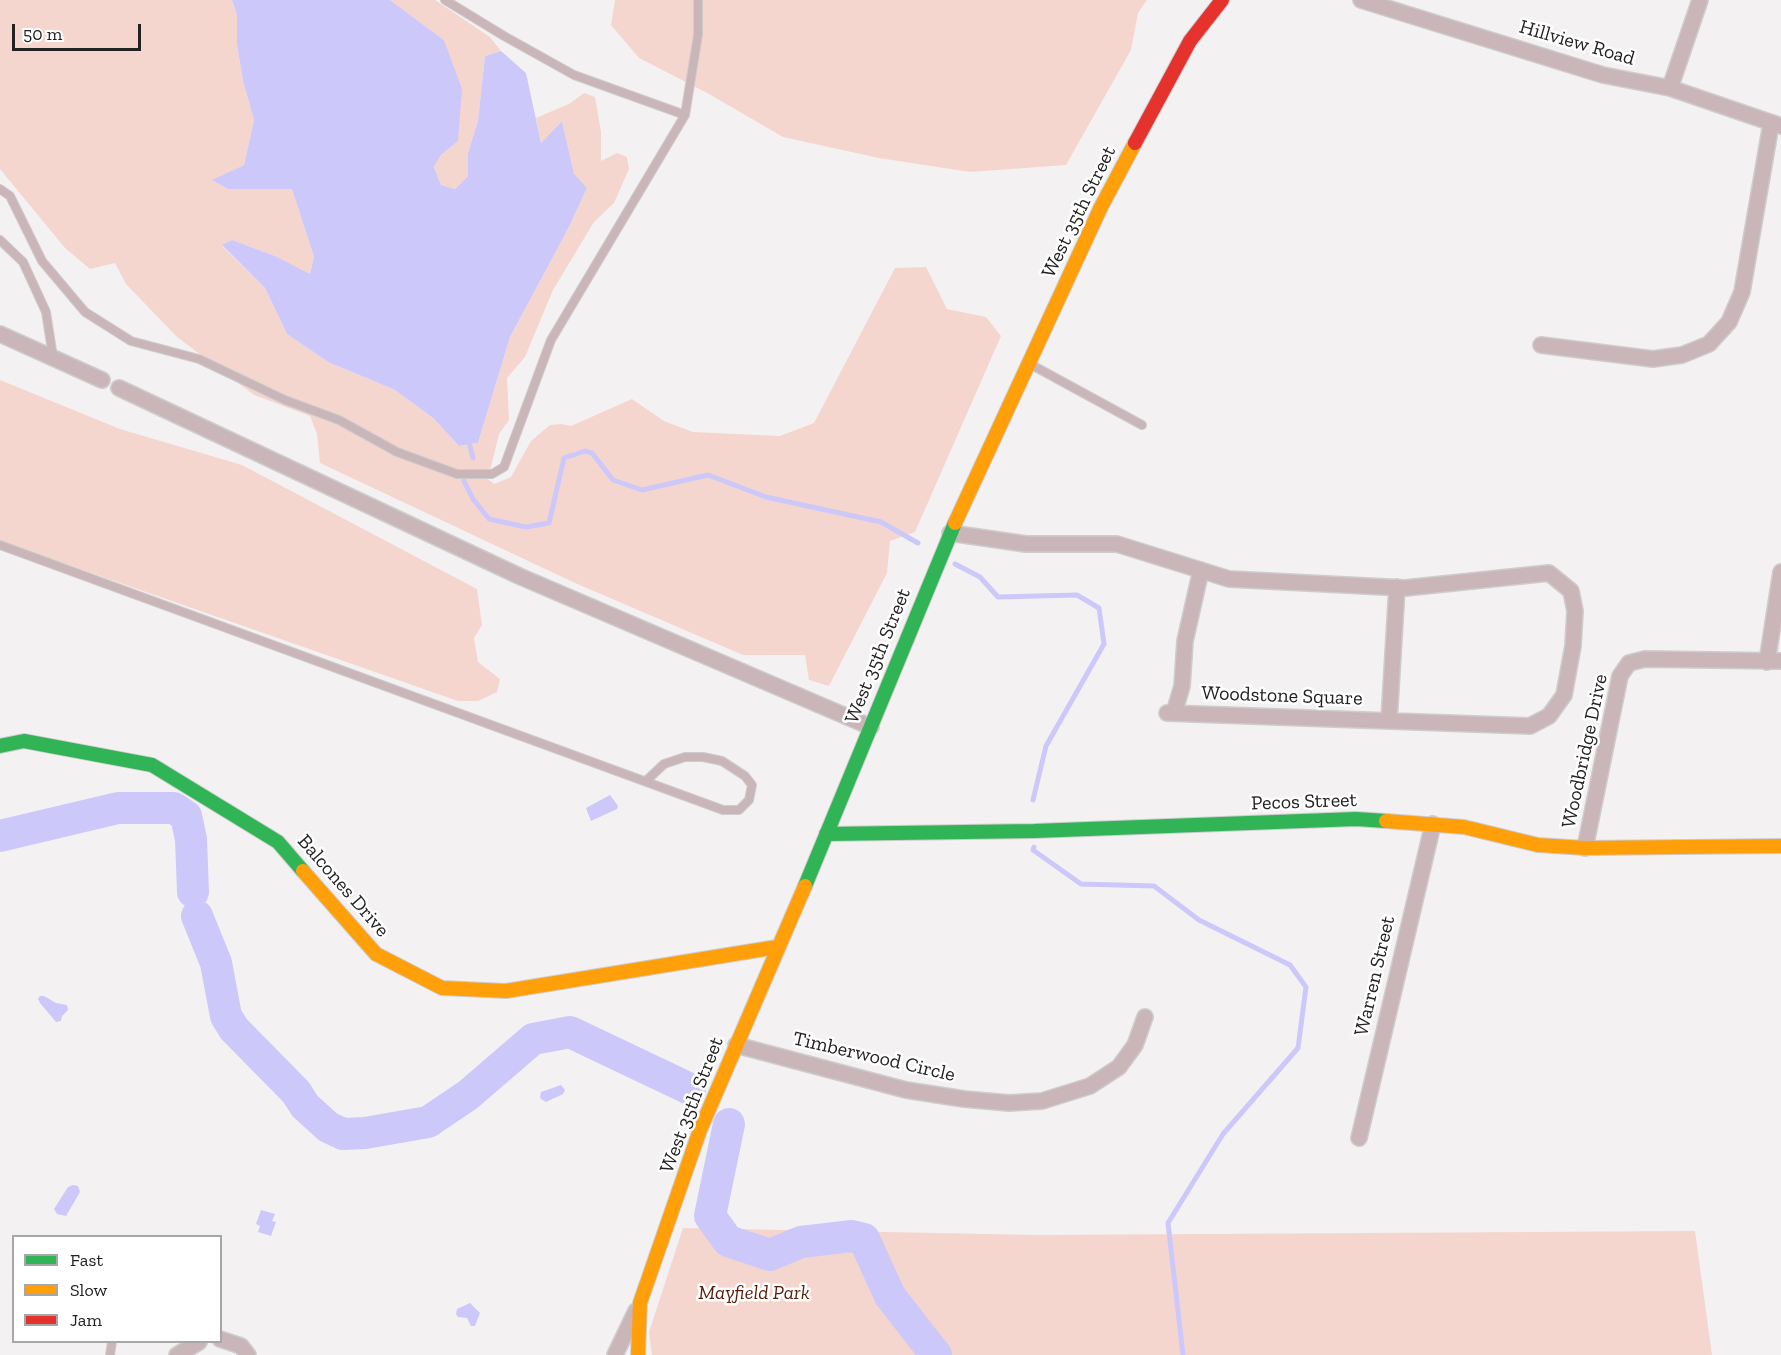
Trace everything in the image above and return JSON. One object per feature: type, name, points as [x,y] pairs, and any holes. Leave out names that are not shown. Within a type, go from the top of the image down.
[{"type":"street","name":"West 35th Street","points":[[638,1355],[640,1303],[700,1130],[826,834],[950,533],[1101,207],[1190,41],[1222,0]]},
{"type":"street","name":"Hillview Road","points":[[1361,0],[1603,75],[1670,88],[1776,125]]},
{"type":"street","points":[[1670,88],[1700,0]]},
{"type":"street","points":[[1540,345],[1653,359],[1682,355],[1709,344],[1729,322],[1742,292],[1776,125]]},
{"type":"street","points":[[0,334],[102,380]]},
{"type":"street","points":[[119,388],[519,576],[870,727]]},
{"type":"street","name":"Woodstone Square","points":[[950,533],[1026,544],[1117,544],[1201,570],[1229,579],[1397,587],[1549,573],[1570,591],[1575,611],[1573,646],[1564,695],[1549,716],[1530,726],[1170,713],[1182,686],[1185,641],[1201,570]]},
{"type":"street","points":[[1774,662],[1781,572]]},
{"type":"street","name":"Woodstone Square","points":[[1389,721],[1397,587]]},
{"type":"street","name":"Woodbridge Drive","points":[[1585,848],[1620,676],[1629,663],[1645,659],[1774,662]]},
{"type":"street","name":"Balcones Drive","points":[[0,746],[24,741],[153,765],[278,842],[376,954],[442,988],[506,991],[777,947]]},
{"type":"street","name":"Pecos Street","points":[[826,834],[1034,831],[1356,819],[1464,827],[1538,845],[1585,848],[1781,846]]},
{"type":"street","name":"Warren Street","points":[[1359,1137],[1433,824]]},
{"type":"street","name":"Timberwood Circle","points":[[736,1044],[906,1090],[1009,1103],[1042,1101],[1090,1086],[1119,1067],[1135,1045],[1145,1017]]},
{"type":"street","points":[[615,1355],[640,1303]]},
{"type":"street","points":[[222,1341],[241,1346],[248,1355]]},
{"type":"street","points":[[177,1349],[194,1343]]},
{"type":"lane","points":[[445,0],[574,75],[685,115]]},
{"type":"lane","points":[[0,189],[10,196],[42,261],[85,312],[131,341],[199,359],[285,400],[339,420],[397,452],[457,474],[492,474],[504,467],[551,340],[685,115],[698,35],[698,0]]},
{"type":"lane","points":[[0,240],[23,262],[45,312],[53,358]]},
{"type":"lane","points":[[1028,364],[1142,425]]},
{"type":"lane","points":[[0,544],[723,810],[738,810],[744,805],[749,800],[752,785],[745,776],[722,761],[703,757],[685,758],[664,764],[646,781]]},
{"type":"green space","points":[[0,0],[232,0],[237,15],[237,45],[243,81],[254,120],[244,165],[213,180],[228,189],[292,189],[314,257],[310,275],[275,256],[232,240],[222,246],[265,288],[287,334],[328,362],[395,390],[433,418],[459,446],[478,443],[510,337],[568,229],[587,188],[574,175],[562,121],[541,143],[536,118],[569,104],[584,93],[595,97],[601,132],[601,161],[617,153],[627,157],[629,169],[614,203],[594,222],[553,290],[525,357],[507,378],[509,420],[499,434],[488,479],[494,484],[511,477],[531,441],[550,425],[571,426],[632,399],[664,421],[693,432],[780,436],[814,423],[895,268],[926,267],[947,309],[986,317],[1001,336],[915,532],[890,541],[887,573],[829,686],[809,680],[805,655],[743,655],[575,583],[320,463],[317,434],[310,416],[254,395],[177,337],[126,284],[115,263],[90,269],[65,248],[0,169]]},
{"type":"green space","points":[[390,0],[435,0],[490,37],[501,51],[485,56],[478,121],[468,153],[468,176],[455,189],[441,185],[434,167],[441,155],[458,141],[444,40]]},
{"type":"green space","points":[[615,0],[1147,0],[1138,13],[1131,50],[1066,165],[970,172],[879,158],[783,137],[709,94],[639,58],[611,25]]},
{"type":"green space","points":[[0,380],[120,429],[242,465],[477,589],[482,625],[474,638],[478,662],[500,679],[497,692],[478,701],[458,701],[0,541]]},
{"type":"green space","name":"Mayfield Park","points":[[683,1228],[1038,1235],[1695,1231],[1712,1355],[652,1355],[649,1332]]},
{"type":"shaded area","points":[[232,0],[390,0],[444,40],[462,89],[458,141],[441,155],[434,167],[441,185],[455,189],[468,176],[468,153],[478,121],[485,56],[501,51],[526,73],[541,143],[562,121],[574,174],[587,188],[568,229],[510,337],[478,443],[459,446],[433,418],[395,390],[328,362],[287,334],[265,288],[222,245],[232,240],[275,256],[310,274],[314,257],[292,189],[228,189],[212,180],[244,165],[254,120],[243,81],[237,45],[237,15]]},
{"type":"shaded area","points":[[610,795],[618,806],[617,809],[591,821],[586,808]]},
{"type":"shaded area","points":[[40,996],[67,1005],[68,1010],[62,1016],[61,1021],[56,1022],[40,1003],[38,999]]},
{"type":"shaded area","points":[[561,1085],[565,1090],[563,1094],[546,1102],[541,1099],[541,1092]]},
{"type":"shaded area","points":[[78,1186],[80,1192],[66,1216],[57,1214],[54,1209],[68,1187]]},
{"type":"shaded area","points":[[261,1210],[275,1214],[272,1221],[276,1222],[271,1236],[258,1232],[260,1226],[256,1224]]},
{"type":"shaded area","points":[[470,1303],[480,1313],[475,1326],[471,1326],[467,1318],[458,1317],[456,1314],[457,1309]]},
{"type":"waterway","points":[[468,438],[473,458]]},
{"type":"waterway","points":[[464,481],[473,499],[489,519],[526,527],[549,523],[564,458],[585,451],[592,453],[613,480],[642,490],[708,475],[766,497],[881,522],[918,543]]},
{"type":"waterway","points":[[955,564],[980,577],[998,597],[1077,595],[1099,608],[1104,644],[1046,746],[1033,800]]},
{"type":"waterway","points":[[0,836],[118,808],[174,808],[186,816],[191,839],[193,892]]},
{"type":"waterway","points":[[1034,847],[1033,850],[1081,884],[1154,886],[1199,920],[1290,965],[1306,987],[1298,1048],[1223,1134],[1168,1223],[1183,1355]]},
{"type":"waterway","points":[[197,916],[216,963],[226,1016],[234,1029],[296,1092],[305,1106],[328,1127],[343,1134],[365,1133],[428,1122],[468,1095],[533,1039],[570,1032],[690,1089]]},
{"type":"waterway","points":[[729,1124],[710,1216],[728,1241],[770,1255],[801,1242],[852,1236],[864,1239],[890,1296],[936,1355]]},
{"type":"traffic: fast","points":[[805,886],[955,523]]},
{"type":"traffic: fast","points":[[0,746],[24,741],[152,765],[278,842],[303,871]]},
{"type":"traffic: fast","points":[[826,834],[1034,831],[1356,819],[1386,821]]},
{"type":"traffic: slow","points":[[955,523],[1101,207],[1135,143]]},
{"type":"traffic: slow","points":[[1386,821],[1464,827],[1538,845],[1585,848],[1781,846]]},
{"type":"traffic: slow","points":[[303,871],[376,954],[442,988],[506,991],[777,947]]},
{"type":"traffic: slow","points":[[638,1355],[640,1303],[700,1130],[805,886]]},
{"type":"traffic: jam","points":[[1135,143],[1190,41],[1222,0]]}]
